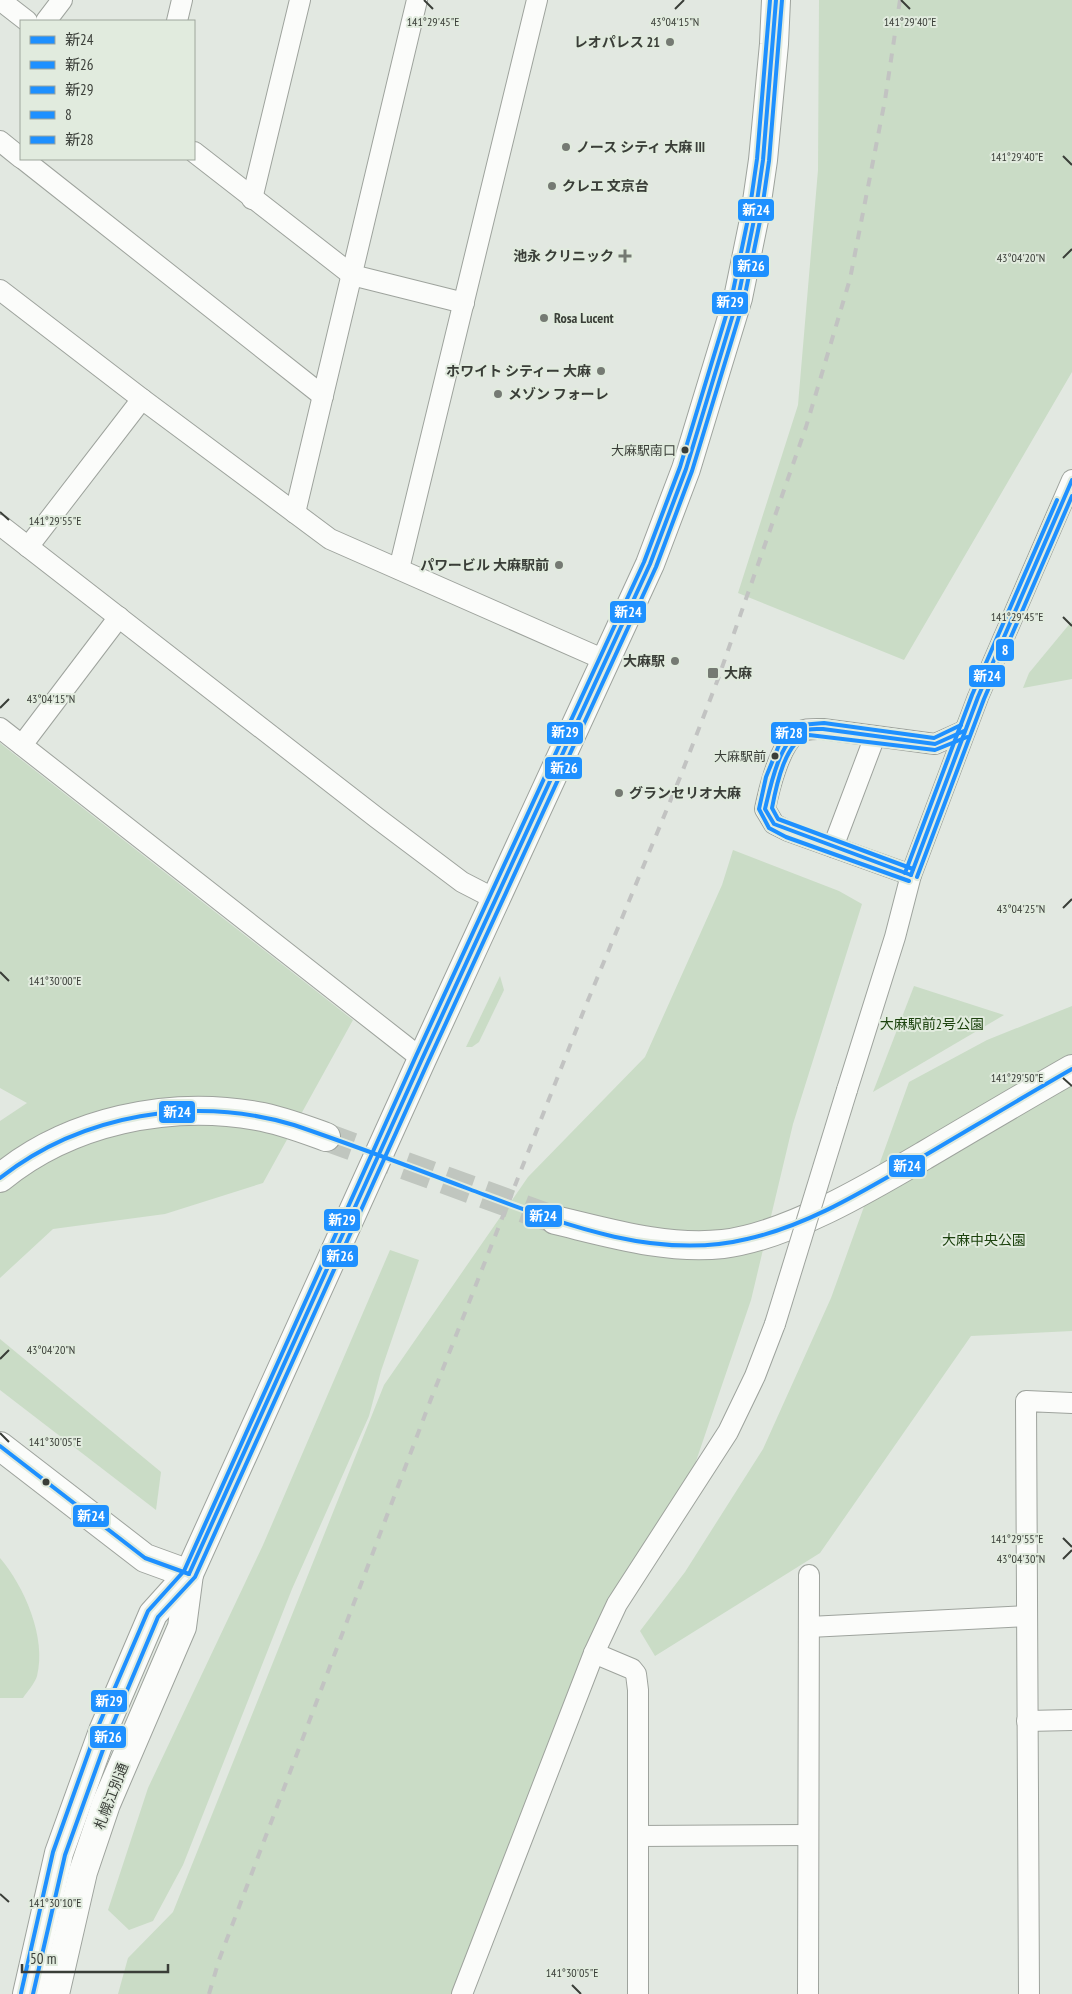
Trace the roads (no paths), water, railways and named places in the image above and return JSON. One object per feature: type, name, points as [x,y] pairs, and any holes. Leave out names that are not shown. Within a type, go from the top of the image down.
[{"type":"main road","name":"札幌江別通","points":[[27,1994],[59,1853],[103,1731],[153,1614],[188,1574],[495,899],[607,662],[650,564],[686,468],[738,298],[755,215],[763,160],[774,44],[776,0]]},
{"type":"main road","points":[[555,1220],[631,1238],[675,1244],[723,1244],[752,1238],[813,1216],[886,1178],[1072,1069]]},
{"type":"main road","points":[[0,1178],[28,1156],[77,1133],[116,1121],[152,1115],[205,1112],[256,1115],[326,1137]]},
{"type":"main road","points":[[0,1446],[145,1558],[188,1574]]},
{"type":"main road","name":"札幌江別通","points":[[55,1994],[83,1872],[106,1804],[182,1627],[188,1574]]},
{"type":"street","points":[[0,0],[26,20]]},
{"type":"street","points":[[47,20],[62,0]]},
{"type":"street","points":[[176,20],[182,0]]},
{"type":"street","points":[[252,199],[300,0]]},
{"type":"street","points":[[295,513],[417,0]]},
{"type":"street","points":[[400,569],[537,0]]},
{"type":"street","points":[[0,141],[20,156]]},
{"type":"street","points":[[195,153],[352,275],[464,303]]},
{"type":"street","points":[[25,160],[323,396]]},
{"type":"street","points":[[0,290],[330,539],[607,662]]},
{"type":"street","points":[[28,547],[142,399]]},
{"type":"street","points":[[462,1994],[594,1653],[617,1604],[728,1432],[755,1376],[775,1324],[895,937],[911,874],[964,731],[1068,504],[1072,480]]},
{"type":"street","points":[[0,525],[385,824],[462,882],[495,899]]},
{"type":"street","points":[[22,745],[119,617]]},
{"type":"street","points":[[0,728],[422,1059]]},
{"type":"street","points":[[911,874],[788,831],[774,824],[765,809],[773,779],[788,743],[796,734],[807,729],[822,729],[935,744],[964,731]]},
{"type":"street","points":[[833,847],[875,736]]},
{"type":"street","points":[[1029,1994],[1026,1401],[1072,1403]]},
{"type":"street","points":[[808,1575],[808,1994]]},
{"type":"street","points":[[809,1627],[1027,1616]]},
{"type":"street","points":[[594,1653],[632,1669],[636,1674],[638,1690],[638,1994]]},
{"type":"street","points":[[1027,1721],[1072,1720]]},
{"type":"street","points":[[638,1836],[808,1835]]},
{"type":"tunnel","points":[[326,1137],[555,1220]]},
{"type":"railway","points":[[209,1994],[219,1960],[431,1399],[584,1010],[681,775],[718,679],[806,427],[850,279],[885,100],[900,0]]},
{"type":"place","name":"レオパレス 21","points":[[670,42]]},
{"type":"place","name":"ノース シティ 大麻 III","points":[[566,147]]},
{"type":"place","name":"クレエ 文京台","points":[[552,186]]},
{"type":"place","name":"池永 クリニック","points":[[625,256]]},
{"type":"place","name":"Rosa Lucent","points":[[544,318]]},
{"type":"place","name":"ホワイト シティー 大麻","points":[[601,371]]},
{"type":"place","name":"メゾン フォーレ","points":[[498,394]]},
{"type":"place","name":"大麻駅南口","points":[[685,450]]},
{"type":"place","name":"パワービル 大麻駅前","points":[[559,565]]},
{"type":"place","name":"大麻駅","points":[[675,661]]},
{"type":"place","name":"大麻","points":[[713,673]]},
{"type":"place","name":"大麻駅前","points":[[775,756]]},
{"type":"place","name":"グランセリオ大麻","points":[[619,793]]},
{"type":"park label","name":"大麻駅前2号公園","points":[[932,1024]]},
{"type":"park label","name":"大麻中央公園","points":[[984,1240]]}]
